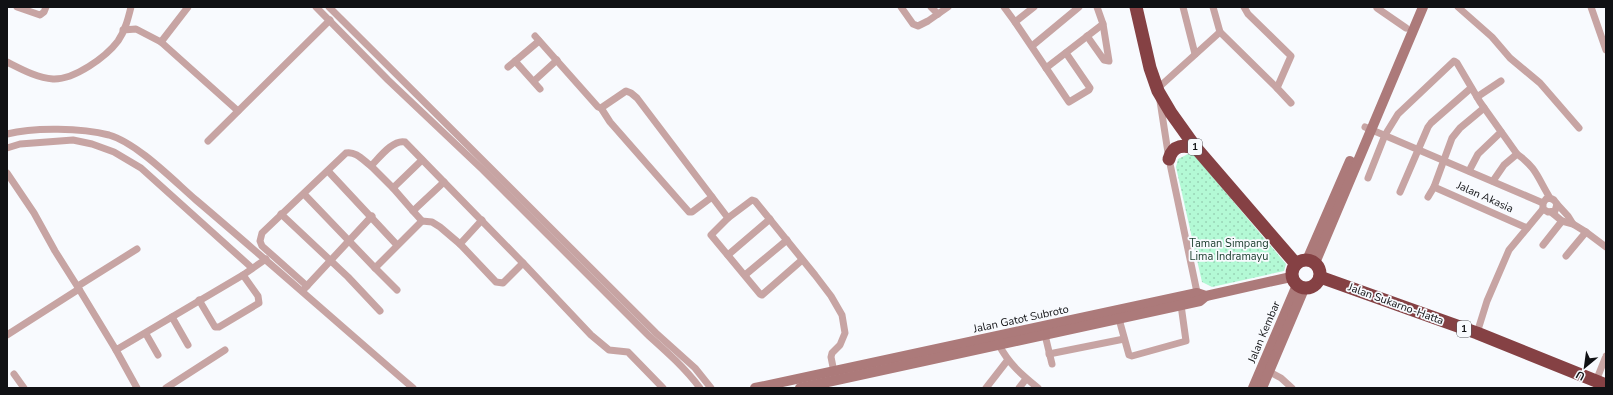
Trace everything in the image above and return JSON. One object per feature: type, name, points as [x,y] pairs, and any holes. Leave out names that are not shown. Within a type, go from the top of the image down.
[{"type":"highway","name":"1","points":[[1136,7],[1145,51],[1158,90],[1171,113],[1196,148],[1306,262],[1319,269],[1320,277]]},
{"type":"highway","points":[[1170,159],[1173,152],[1181,146],[1185,145],[1196,148]]},
{"type":"highway","points":[[1306,262],[1293,268],[1297,284],[1308,289],[1315,285],[1320,277]]},
{"type":"highway","name":"Jalan Sukarno-Hatta","points":[[1320,277],[1476,333],[1601,383]]},
{"type":"street","points":[[21,7],[40,15],[44,12],[46,7]]},
{"type":"street","points":[[7,62],[54,79],[77,72],[98,60],[117,42],[124,30],[131,7]]},
{"type":"street","points":[[161,42],[188,7]]},
{"type":"street","points":[[316,7],[388,80],[483,170],[648,335],[690,373],[700,388]]},
{"type":"street","points":[[329,7],[656,333],[695,368],[711,388]]},
{"type":"street","points":[[901,7],[915,26],[920,25],[948,7]]},
{"type":"street","points":[[931,7],[938,14]]},
{"type":"street","points":[[1004,7],[1032,46],[1068,102],[1071,102],[1088,90],[1089,86],[1066,53]]},
{"type":"street","points":[[1015,22],[1034,7]]},
{"type":"street","points":[[1032,46],[1079,7]]},
{"type":"street","points":[[1087,36],[1104,60],[1109,61],[1097,7]]},
{"type":"street","points":[[1183,7],[1195,54]]},
{"type":"street","points":[[1213,7],[1220,32],[1291,103]]},
{"type":"street","points":[[1244,7],[1248,14],[1291,56],[1277,88]]},
{"type":"street","points":[[1368,178],[1376,132],[1406,28],[1415,7]]},
{"type":"street","points":[[1306,262],[1376,132],[1422,7]]},
{"type":"street","points":[[1458,7],[1492,37],[1510,58],[1540,84],[1579,128]]},
{"type":"street","points":[[1592,7],[1606,50]]},
{"type":"street","points":[[1377,8],[1406,28]]},
{"type":"street","points":[[208,141],[330,20]]},
{"type":"street","points":[[1046,68],[1102,24]]},
{"type":"street","points":[[124,30],[136,29],[161,42],[238,111]]},
{"type":"street","points":[[1201,296],[1170,159],[1158,90],[1220,32]]},
{"type":"street","points":[[508,67],[537,39],[558,60],[597,106],[601,108],[610,122],[689,212],[692,212],[712,197]]},
{"type":"street","points":[[358,48],[364,43]]},
{"type":"street","points":[[534,81],[558,60]]},
{"type":"street","points":[[515,61],[540,89]]},
{"type":"street","points":[[1376,132],[1398,114],[1453,62],[1457,63],[1471,88],[1501,132],[1517,154],[1528,162],[1534,169],[1550,198],[1554,200],[1573,224]]},
{"type":"street","points":[[1477,97],[1501,81]]},
{"type":"street","points":[[1400,192],[1417,150],[1431,123],[1471,88]]},
{"type":"street","points":[[601,108],[626,91],[637,98],[728,218]]},
{"type":"street","points":[[1428,196],[1434,187],[1444,160],[1445,152],[1452,138],[1460,128],[1484,108]]},
{"type":"street","points":[[7,134],[41,129],[64,130],[110,135],[122,141],[138,151],[265,259],[305,289]]},
{"type":"street","points":[[1376,132],[1493,181],[1543,206],[1545,211],[1551,212],[1562,221],[1573,224],[1606,247]]},
{"type":"street","points":[[1469,171],[1478,154],[1501,132]]},
{"type":"street","points":[[7,148],[20,144],[73,140],[92,144],[114,152],[141,168],[253,268]]},
{"type":"street","points":[[371,166],[399,141],[405,142],[482,220],[590,335],[609,350],[628,352],[663,388]]},
{"type":"street","points":[[413,388],[305,289],[260,243],[262,233],[344,155],[351,152],[356,154],[371,166],[422,221],[432,222],[440,227],[460,244],[498,283],[503,283],[523,263]]},
{"type":"street","points":[[1493,181],[1504,165],[1517,154]]},
{"type":"street","points":[[392,188],[422,160]]},
{"type":"street","points":[[328,170],[372,216],[397,245]]},
{"type":"street","points":[[7,174],[34,213],[55,251],[79,287],[137,388]]},
{"type":"street","points":[[413,211],[444,182]]},
{"type":"street","name":"Jalan Akasia","points":[[1434,187],[1527,228]]},
{"type":"street","points":[[304,194],[397,290]]},
{"type":"street","points":[[1476,333],[1487,301],[1506,256],[1517,239],[1543,206],[1546,199],[1550,198]]},
{"type":"street","points":[[802,260],[761,295],[711,235],[728,218],[753,200],[787,240],[831,296],[842,315],[844,336],[840,345],[832,353],[834,370]]},
{"type":"street","points":[[1551,212],[1555,211],[1557,204]]},
{"type":"street","points":[[281,214],[380,311]]},
{"type":"street","points":[[305,289],[348,240],[372,216]]},
{"type":"street","points":[[460,244],[482,220]]},
{"type":"street","points":[[728,255],[770,220]]},
{"type":"street","points":[[375,268],[422,221]]},
{"type":"street","points":[[1544,245],[1562,221]]},
{"type":"street","points":[[1566,256],[1586,232]]},
{"type":"street","points":[[745,275],[787,240]]},
{"type":"street","points":[[7,335],[137,249]]},
{"type":"street","points":[[116,350],[146,334],[199,300],[244,275],[265,259]]},
{"type":"street","points":[[199,300],[215,327],[222,326],[259,302],[258,296],[244,275]]},
{"type":"street","name":"Jalan Gatot Subroto","points":[[800,388],[955,350],[1201,296],[1297,284]]},
{"type":"street","name":"Jalan Kembar","points":[[1262,388],[1297,284]]},
{"type":"street","name":"Jalan Gatot Subroto","points":[[955,350],[999,345],[1119,319],[1134,311],[1181,305],[1201,296]]},
{"type":"street","points":[[1119,319],[1129,355],[1132,356],[1186,341],[1181,305]]},
{"type":"street","points":[[172,318],[188,345]]},
{"type":"street","points":[[146,334],[158,355]]},
{"type":"street","points":[[1046,335],[1052,364]]},
{"type":"street","points":[[1049,354],[1124,339]]},
{"type":"street","points":[[999,345],[1007,361],[1038,388]]},
{"type":"street","points":[[166,388],[225,350]]},
{"type":"street","name":"Jalan Gatot Subroto","points":[[755,388],[834,370],[942,353]]},
{"type":"street","points":[[1601,383],[1606,356]]},
{"type":"street","points":[[986,388],[1007,361]]},
{"type":"street","points":[[1268,371],[1281,378],[1292,388]]},
{"type":"street","name":"Jalan Kembar","points":[[1253,388],[1268,371]]},
{"type":"street","points":[[14,374],[24,388]]},
{"type":"street","points":[[1019,388],[1026,379]]},
{"type":"green space","name":"Taman Simpang Lima Indramayu","points":[[1188,154],[1195,156],[1286,264],[1284,271],[1212,287],[1202,282],[1176,167],[1178,159]]}]
